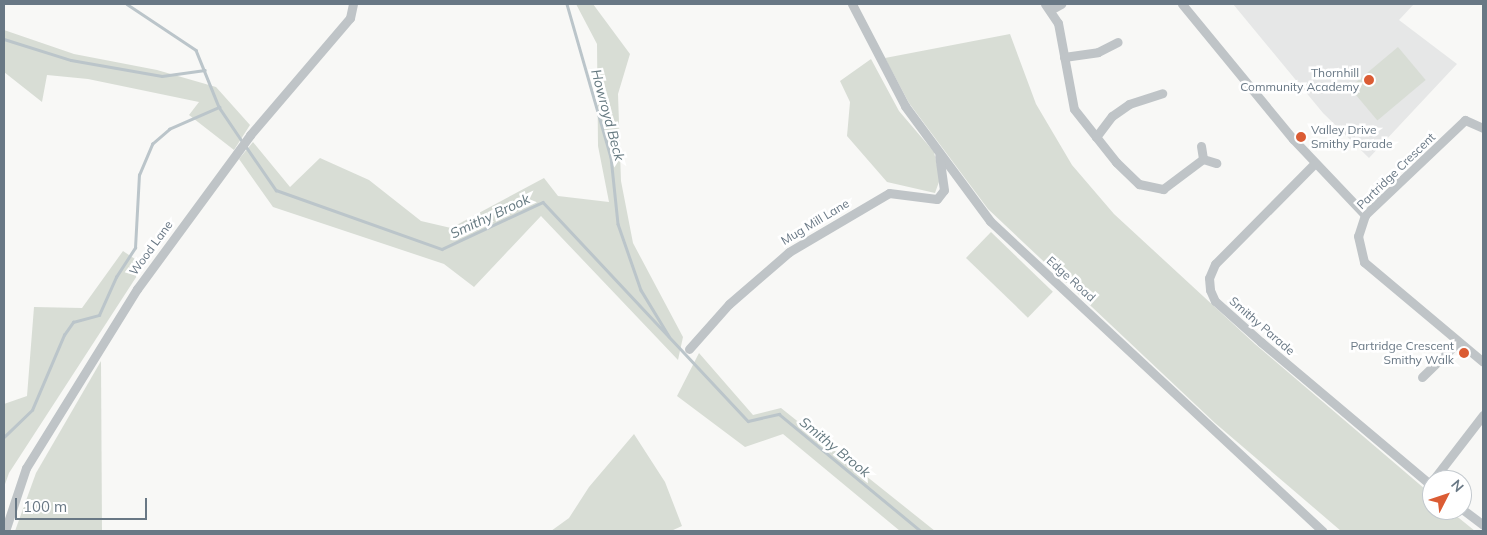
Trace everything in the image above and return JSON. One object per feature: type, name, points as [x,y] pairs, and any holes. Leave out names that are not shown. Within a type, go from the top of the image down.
[{"type":"street","name":"Wood Lane","points":[[6,531],[26,468],[137,289],[250,135],[350,18],[354,4]]},
{"type":"street","name":"Edge Road","points":[[852,4],[904,106],[990,221],[1323,531]]},
{"type":"street","points":[[1061,4],[1048,7],[1058,24],[1074,109],[1096,137],[1139,184],[1162,189],[1203,159]]},
{"type":"street","points":[[1182,4],[1315,163],[1365,215]]},
{"type":"street","points":[[1064,56],[1098,52],[1118,42]]},
{"type":"street","points":[[1096,137],[1112,116],[1128,104],[1162,93]]},
{"type":"street","name":"Partridge Crescent","points":[[1483,128],[1465,120],[1365,215],[1358,236],[1364,262],[1483,362]]},
{"type":"street","points":[[1200,146],[1203,159]]},
{"type":"street","name":"Mug Mill Lane","points":[[689,349],[729,304],[789,252],[889,193],[937,199],[944,190],[945,178],[938,151]]},
{"type":"street","points":[[1203,159],[1216,163]]},
{"type":"street","name":"Smithy Parade","points":[[1315,163],[1215,264],[1209,278],[1210,290],[1215,301],[1260,342],[1422,475]]},
{"type":"street","points":[[1422,377],[1458,342]]},
{"type":"street","points":[[1442,470],[1483,415]]},
{"type":"street","points":[[1472,517],[1483,525]]},
{"type":"shaded area","points":[[576,4],[593,4],[630,54],[618,94],[621,181],[633,243],[683,337],[678,360],[541,216],[474,287],[444,264],[273,207],[239,159],[253,142],[290,187],[320,158],[369,180],[421,221],[451,228],[544,178],[558,196],[609,202],[598,146],[597,44]]},
{"type":"shaded area","name":"Thornhill Community Academy","points":[[1233,4],[1414,4],[1399,20],[1457,64],[1369,158],[1323,113]]},
{"type":"shaded area","points":[[4,30],[74,54],[157,70],[216,87],[250,125],[234,150],[189,115],[199,102],[88,79],[47,75],[42,102],[4,72]]},
{"type":"shaded area","points":[[1010,34],[1036,104],[1072,165],[1114,214],[1255,344],[1422,486],[1422,520],[1461,520],[1475,531],[1341,531],[1215,423],[988,209],[909,103],[885,58]]},
{"type":"shaded area","points":[[1398,47],[1426,80],[1377,120],[1350,87]]},
{"type":"shaded area","points":[[871,59],[899,111],[934,152],[940,179],[935,193],[887,182],[847,136],[850,102],[840,81]]},
{"type":"shaded area","points":[[991,232],[1053,292],[1028,318],[966,258]]},
{"type":"shaded area","points":[[123,251],[144,265],[9,473],[4,487],[4,404],[27,396],[34,307],[82,308]]},
{"type":"shaded area","points":[[699,353],[753,415],[781,408],[935,531],[900,531],[783,434],[745,447],[677,396]]},
{"type":"shaded area","points":[[101,361],[102,531],[15,531],[36,473]]},
{"type":"shaded area","points":[[634,434],[665,482],[682,526],[671,531],[551,531],[569,518],[589,487]]},
{"type":"waterway","name":"Smithy Brook","points":[[127,4],[196,50],[219,107],[242,141]]},
{"type":"waterway","name":"Howroyd Beck","points":[[567,4],[611,157],[618,224],[641,290],[669,336]]},
{"type":"waterway","points":[[4,39],[71,60],[162,76],[205,70]]},
{"type":"waterway","points":[[4,437],[32,410],[64,335],[73,322],[99,315],[116,277],[135,248],[139,175],[152,144],[169,129],[219,107]]},
{"type":"waterway","name":"Smithy Brook","points":[[245,145],[276,190],[442,249],[543,202],[748,421],[779,414],[921,531]]},
{"type":"place","name":"Thornhill Community Academy","points":[[1369,80]]},
{"type":"place","name":"Valley Drive Smithy Parade","points":[[1301,137]]},
{"type":"place","name":"Partridge Crescent Smithy Walk","points":[[1464,353]]}]
